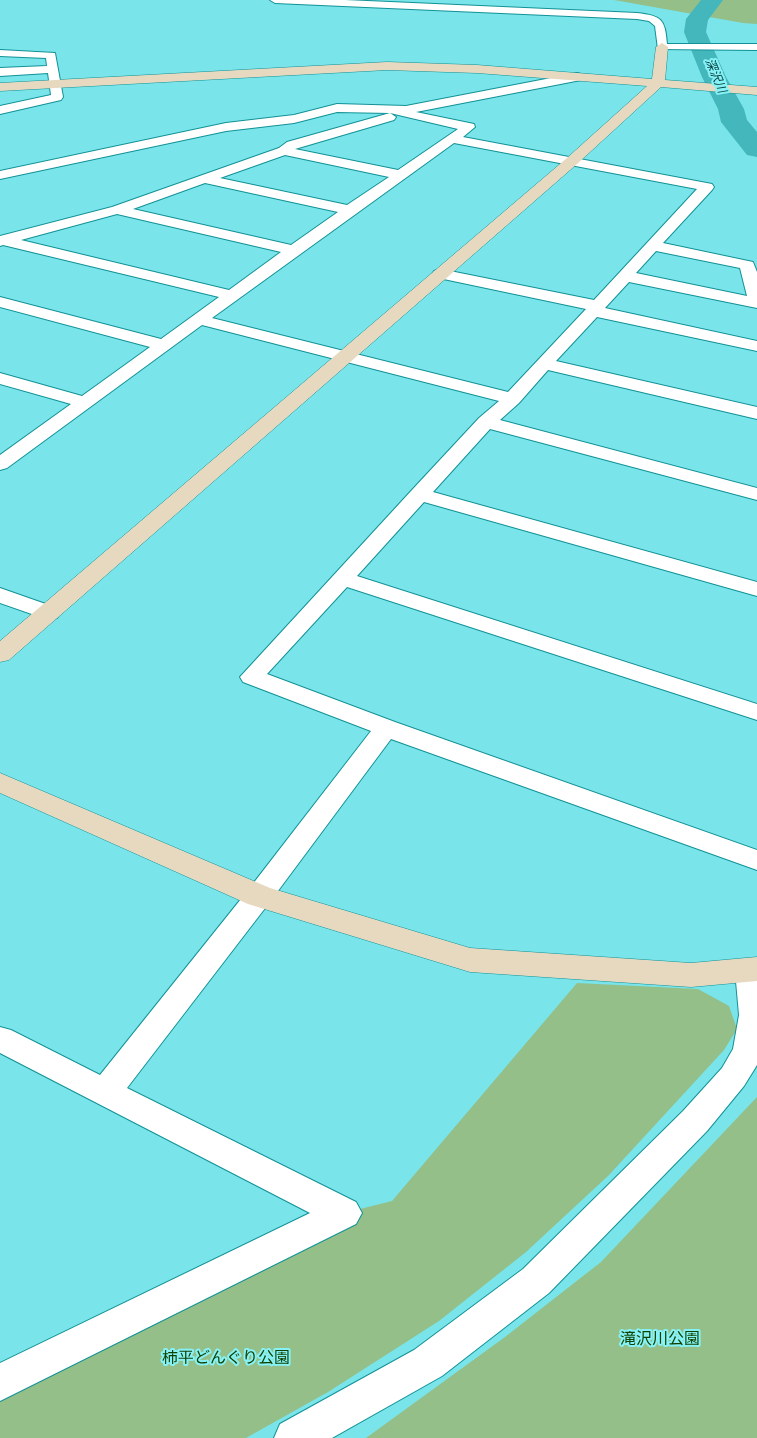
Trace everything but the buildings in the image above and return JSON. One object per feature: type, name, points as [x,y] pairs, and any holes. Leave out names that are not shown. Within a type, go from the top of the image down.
[{"type":"street","points":[[0,654],[572,161],[658,83],[663,47],[660,25],[652,18],[276,0]]},
{"type":"street","points":[[663,47],[757,47]]},
{"type":"street","points":[[740,48],[757,55]]},
{"type":"street","points":[[0,53],[51,55],[56,83],[56,97],[0,110]]},
{"type":"street","points":[[0,86],[387,66],[477,69],[752,91]]},
{"type":"street","points":[[0,72],[53,69]]},
{"type":"street","points":[[1,240],[117,210],[284,151],[292,146],[404,112],[577,76]]},
{"type":"street","points":[[0,175],[226,126],[294,119],[337,108],[404,112],[469,127],[350,210],[201,320],[0,464]]},
{"type":"street","points":[[451,139],[707,187],[545,364],[512,399],[486,422],[419,494],[252,677],[386,728],[757,860]]},
{"type":"street","points":[[284,151],[401,174]]},
{"type":"street","points":[[7,158],[28,169]]},
{"type":"street","points":[[204,180],[350,210]]},
{"type":"street","points":[[117,210],[295,251]]},
{"type":"street","points":[[1,240],[233,296]]},
{"type":"street","points":[[625,276],[757,302],[747,266],[653,246]]},
{"type":"street","points":[[440,274],[757,346]]},
{"type":"street","points":[[0,302],[164,346]]},
{"type":"street","points":[[201,320],[512,399]]},
{"type":"street","points":[[545,364],[757,413]]},
{"type":"street","points":[[0,378],[84,402]]},
{"type":"street","points":[[486,422],[757,494]]},
{"type":"street","points":[[419,494],[757,589]]},
{"type":"street","points":[[342,578],[757,712]]},
{"type":"street","points":[[0,595],[49,613]]},
{"type":"street","points":[[105,1092],[386,728]]},
{"type":"street","points":[[0,782],[258,896],[470,960],[691,975],[754,970],[755,1015],[749,1051],[733,1077],[695,1121],[536,1281],[428,1364],[294,1438]]},
{"type":"street","points":[[0,1039],[344,1213],[0,1383]]},
{"type":"green space","points":[[614,0],[757,0],[757,24],[743,23]]},
{"type":"green space","name":"柿平どんぐり公園","points":[[577,983],[698,989],[729,1006],[737,1029],[724,1050],[609,1175],[526,1252],[439,1321],[328,1392],[246,1438],[0,1438],[0,1383],[344,1213],[392,1201]]},
{"type":"green space","name":"滝沢川公園","points":[[757,1097],[757,1438],[366,1438],[505,1337],[601,1262]]},
{"type":"waterway","name":"深沢川","points":[[712,0],[697,19],[695,32],[714,77],[731,109],[734,122],[757,149]]}]
